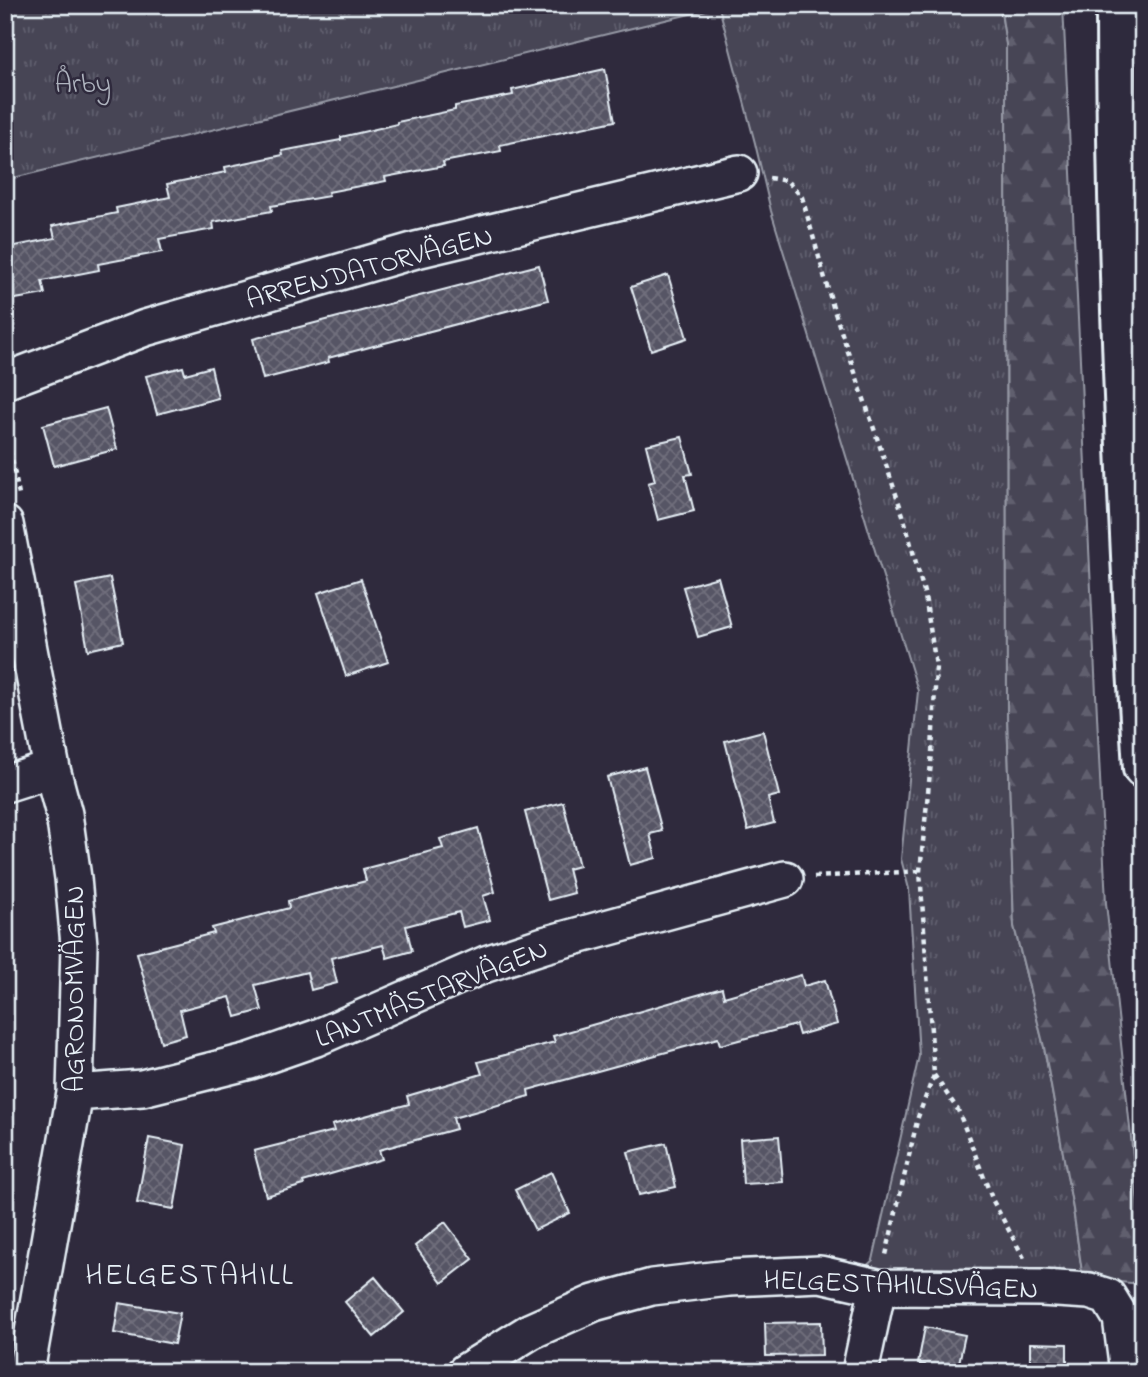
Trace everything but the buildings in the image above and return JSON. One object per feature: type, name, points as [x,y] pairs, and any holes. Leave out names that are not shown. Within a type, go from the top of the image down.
[{"type":"highway","points":[[1116,5],[1116,152],[1127,506],[1143,768]]},
{"type":"street","name":"ARRENDATORVÄGEN","points":[[5,381],[145,328],[416,250],[739,173]]},
{"type":"street","name":"AGRONOMVÄGEN","points":[[5,524],[52,769],[64,814],[79,945],[75,1093],[26,1372]]},
{"type":"street","points":[[5,784],[52,769]]},
{"type":"street","name":"LANTMÄSTARVÄGEN","points":[[75,1093],[142,1088],[250,1061],[316,1038],[486,964],[544,945],[785,879]]},
{"type":"street","name":"HELGESTAHILLSVÄGEN","points":[[466,1372],[531,1331],[594,1303],[626,1293],[729,1278],[820,1274],[878,1287],[1041,1288],[1089,1291],[1108,1297],[1121,1318],[1128,1372]]},
{"type":"street","points":[[860,1372],[878,1287]]},
{"type":"path","points":[[739,173],[787,181],[802,197],[833,307],[904,515],[925,596],[936,666],[932,753],[920,871],[934,1074],[918,1117],[878,1287]]},
{"type":"path","points":[[785,879],[920,871]]},
{"type":"path","points":[[934,1074],[958,1110],[993,1201],[1041,1288]]},
{"type":"green space","name":"Årby","points":[[5,5],[1000,5],[1006,44],[1007,714],[1014,926],[1044,1047],[1083,1279],[862,1270],[873,1260],[919,1056],[909,889],[901,859],[918,691],[771,211],[719,7],[5,180]]},
{"type":"green space","points":[[1000,5],[1063,5],[1106,903],[1143,1250],[1143,1284],[1083,1279],[1044,1047],[1014,926],[1007,714],[1006,44]]},
{"type":"district","name":"HELGESTAHILL","points":[[190,1274]]}]
